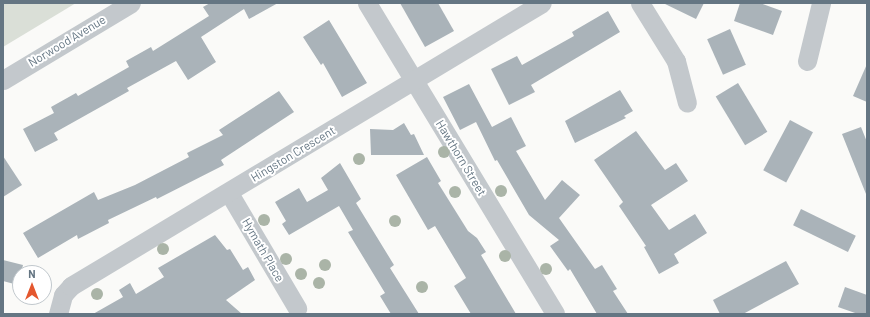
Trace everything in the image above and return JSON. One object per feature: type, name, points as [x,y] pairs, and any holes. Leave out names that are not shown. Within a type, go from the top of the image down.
[{"type":"street","name":"Norwood Avenue","points":[[3,80],[131,3]]},
{"type":"street","name":"Hawthorn Street","points":[[367,3],[415,80],[555,314]]},
{"type":"street","name":"Hingston Crescent","points":[[58,314],[63,295],[71,286],[229,193],[542,3]]},
{"type":"street","points":[[640,3],[676,61],[687,103]]},
{"type":"street","points":[[807,61],[821,3]]},
{"type":"street","name":"Hymath Place","points":[[229,193],[297,308]]},
{"type":"shaded area","points":[[3,3],[76,3],[3,47]]},
{"type":"building","points":[[210,3],[278,3],[249,19],[244,9],[201,37],[216,62],[188,80],[176,61],[127,88],[129,91],[54,133],[58,140],[35,152],[23,129],[54,113],[51,107],[76,93],[78,96],[129,67],[126,61],[151,47],[153,51],[209,16],[203,7]]},
{"type":"building","points":[[400,3],[438,3],[454,31],[425,47]]},
{"type":"building","points":[[663,3],[704,3],[696,19]]},
{"type":"building","points":[[740,3],[760,3],[782,11],[773,35],[734,21]]},
{"type":"building","points":[[608,11],[620,32],[531,85],[535,92],[509,105],[491,69],[517,56],[522,65],[574,36],[572,32]]},
{"type":"building","points":[[329,20],[367,83],[342,97],[323,63],[321,65],[303,37]]},
{"type":"building","points":[[730,29],[746,65],[723,75],[707,39]]},
{"type":"building","points":[[867,64],[867,102],[853,96]]},
{"type":"building","points":[[738,83],[767,132],[745,145],[716,96]]},
{"type":"building","points":[[469,84],[492,127],[511,117],[526,146],[516,151],[545,200],[562,180],[580,195],[559,218],[595,269],[602,265],[617,289],[613,291],[628,314],[597,314],[570,269],[568,271],[550,246],[559,240],[529,215],[497,160],[495,161],[476,122],[460,130],[443,97]]},
{"type":"building","points":[[620,90],[633,111],[624,116],[626,118],[575,143],[565,121]]},
{"type":"building","points":[[279,91],[294,112],[221,160],[224,165],[157,199],[156,197],[108,220],[109,223],[78,239],[77,235],[38,258],[23,233],[94,192],[98,200],[135,185],[189,157],[187,153],[223,135],[219,130]]},
{"type":"building","points":[[790,120],[813,132],[786,183],[763,170]]},
{"type":"building","points":[[404,123],[411,135],[414,134],[424,155],[371,155],[370,129],[393,130]]},
{"type":"building","points":[[861,127],[867,142],[866,194],[842,134]]},
{"type":"building","points":[[636,131],[665,170],[676,163],[688,181],[651,205],[669,230],[695,214],[707,233],[674,254],[679,263],[659,274],[644,247],[646,246],[619,206],[623,202],[594,160]]},
{"type":"building","points":[[3,156],[22,185],[3,197]]},
{"type":"building","points":[[427,157],[441,181],[438,183],[468,231],[477,238],[486,252],[481,255],[516,314],[471,314],[454,286],[466,278],[465,276],[435,226],[428,230],[396,175]]},
{"type":"building","points":[[340,163],[361,199],[356,203],[394,265],[390,268],[419,314],[391,314],[380,296],[385,293],[348,232],[353,230],[339,206],[289,235],[282,224],[286,221],[275,202],[299,188],[307,202],[328,190],[321,178]]},
{"type":"building","points":[[801,209],[856,236],[848,252],[793,225]]},
{"type":"building","points":[[215,235],[227,250],[230,249],[243,270],[248,267],[255,280],[226,300],[242,314],[93,314],[123,297],[119,290],[130,283],[136,294],[164,277],[158,268]]},
{"type":"building","points":[[3,260],[23,265],[12,265],[12,283],[3,281]]},
{"type":"building","points":[[786,261],[799,284],[743,314],[720,314],[713,300]]},
{"type":"building","points":[[845,287],[867,295],[867,314],[858,314],[838,307]]}]
